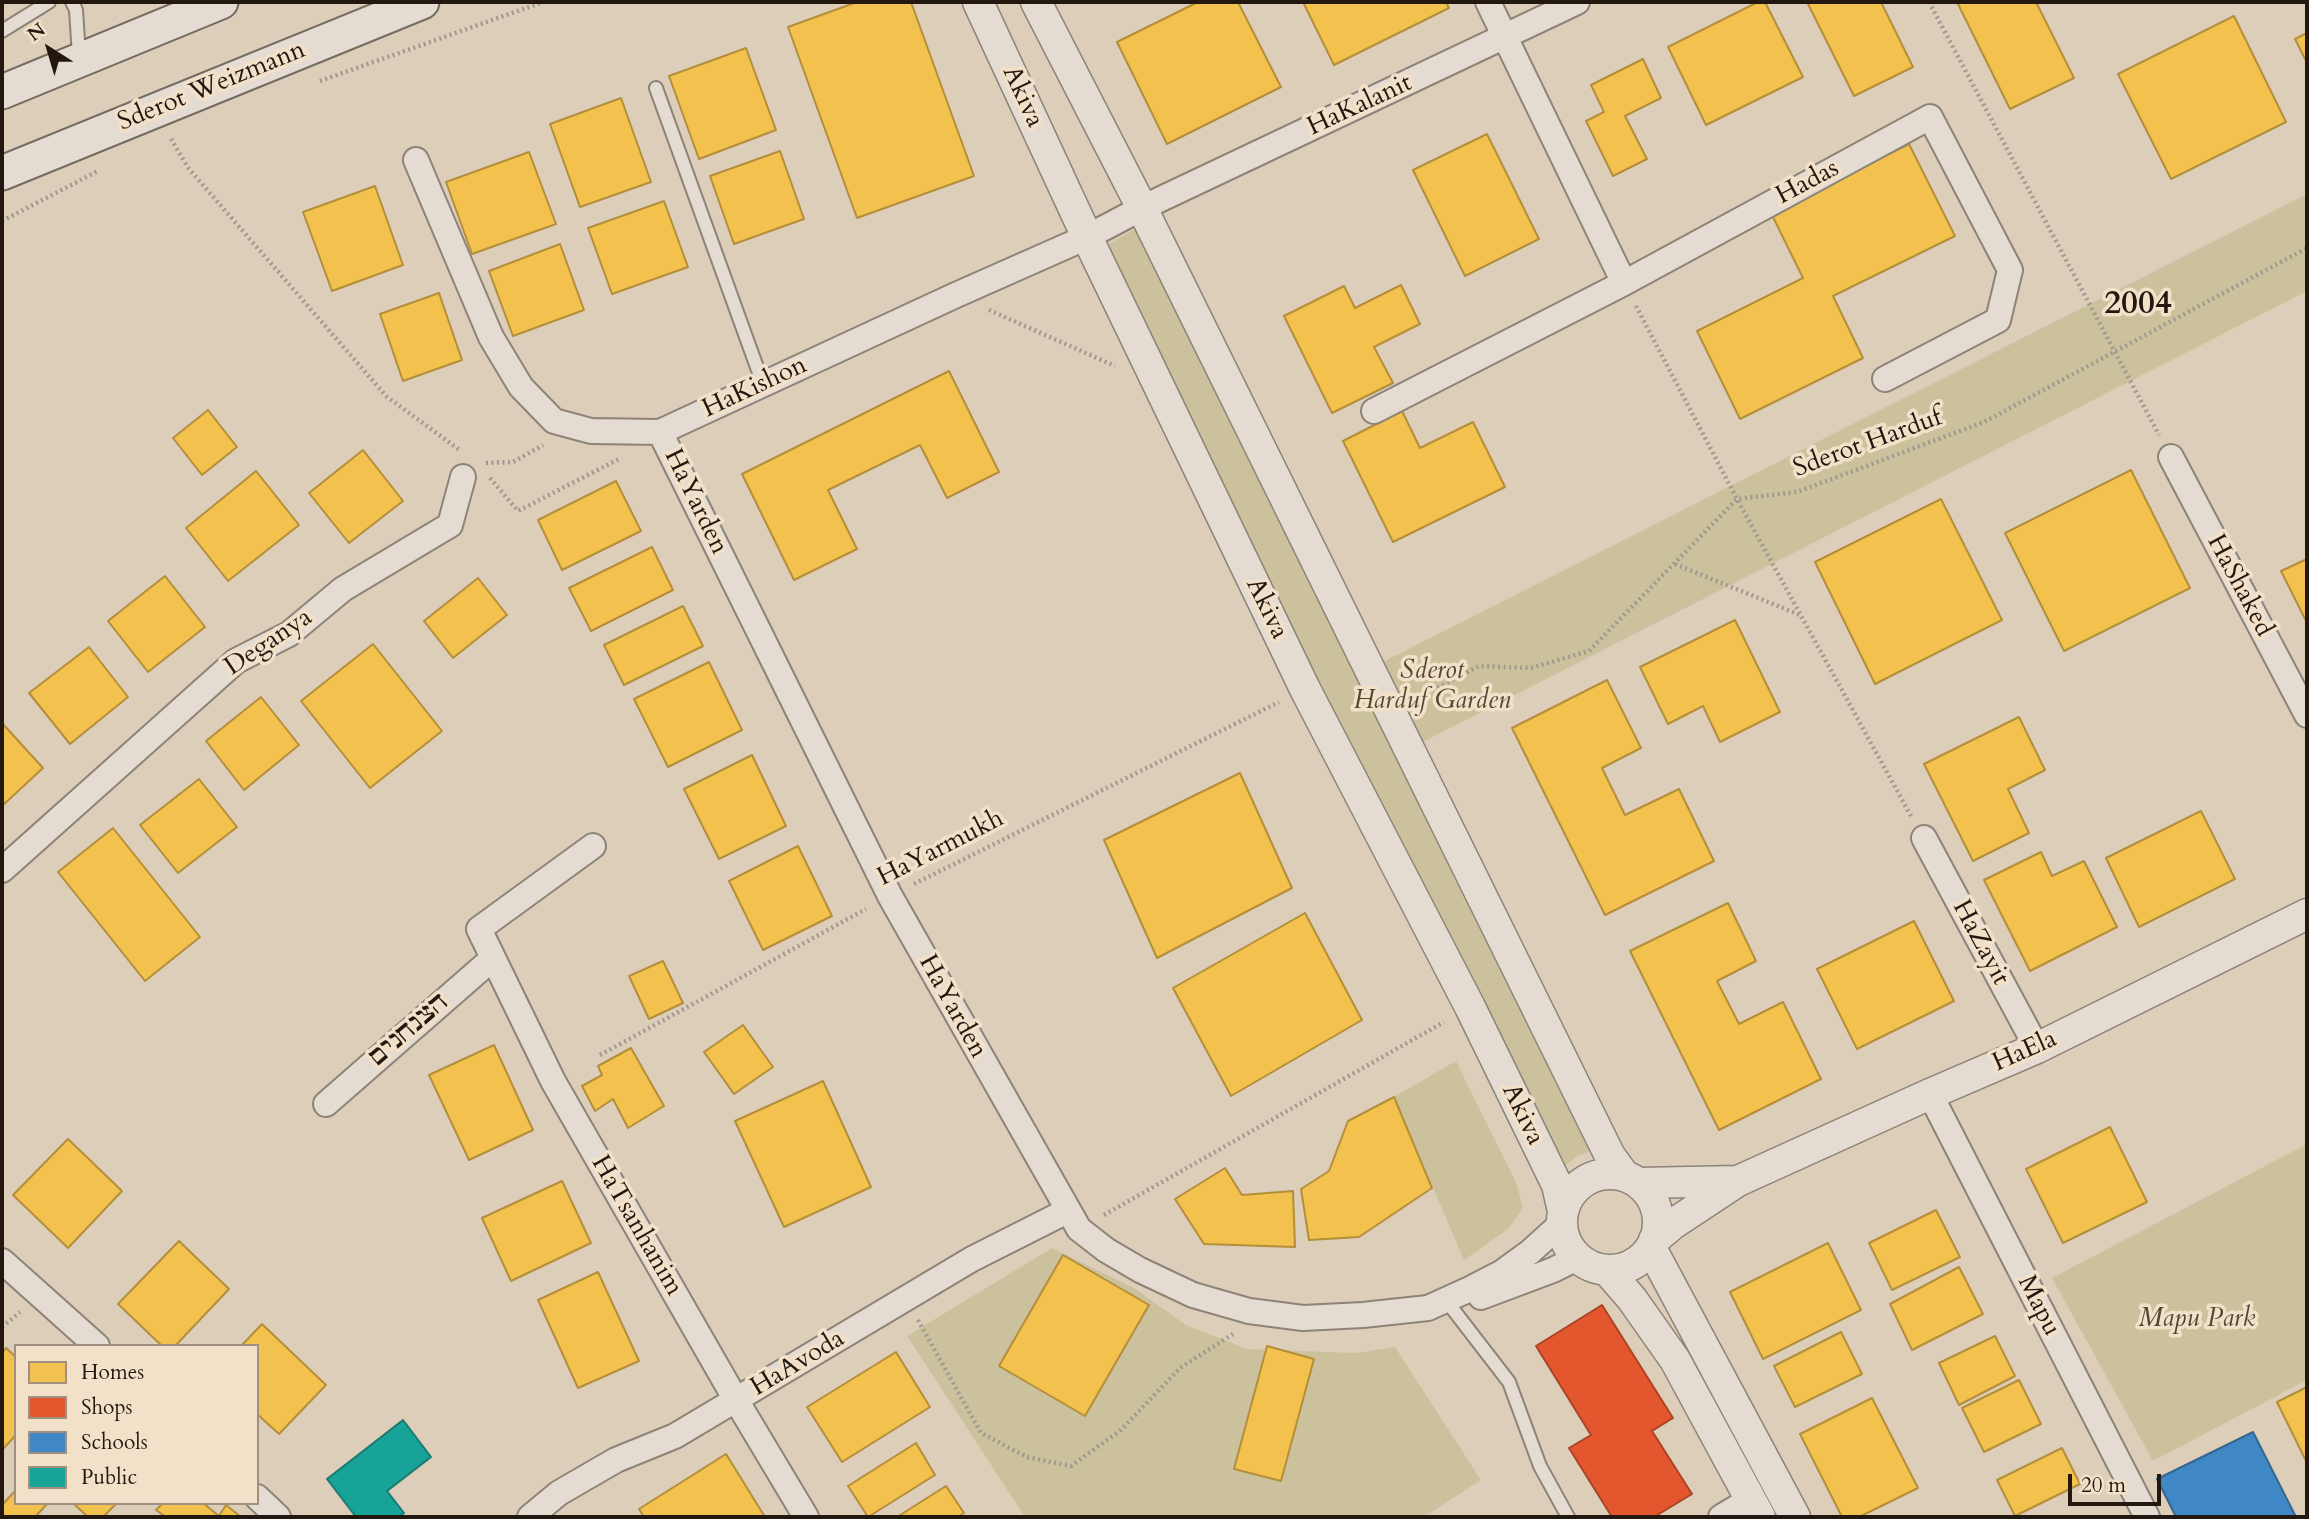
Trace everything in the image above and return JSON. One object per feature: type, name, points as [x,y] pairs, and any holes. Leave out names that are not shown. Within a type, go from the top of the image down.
[{"type":"main road","points":[[2,92],[221,2]]},
{"type":"main road","name":"Sderot Weizmann","points":[[2,173],[422,2]]},
{"type":"street","name":"Akiva","points":[[978,2],[1087,237],[1305,689],[1469,1007],[1557,1185],[1562,1217]]},
{"type":"street","name":"Akiva","points":[[1036,2],[1142,208],[1610,1156],[1631,1179]]},
{"type":"street","points":[[1488,2],[1624,283]]},
{"type":"street","name":"HaKalanit","points":[[1142,208],[1577,2]]},
{"type":"street","name":"Hadas","points":[[1374,411],[1624,283],[1930,117],[2010,270],[1998,320],[1885,379]]},
{"type":"street","points":[[416,160],[491,337],[521,387],[554,421]]},
{"type":"street","name":"HaKishon","points":[[554,421],[591,431],[660,432],[1087,237],[1142,208]]},
{"type":"street","name":"HaYarden","points":[[660,432],[890,896],[1073,1220],[1106,1250],[1140,1270],[1193,1295],[1249,1311],[1303,1318],[1363,1315],[1428,1308],[1471,1289],[1501,1273],[1530,1252],[1562,1217]]},
{"type":"street","name":"HaShaked","points":[[2171,457],[2307,715]]},
{"type":"street","name":"Deganya","points":[[2,870],[236,661],[289,634],[343,589],[450,525],[470,470]]},
{"type":"street","name":"HaZayit","points":[[1924,838],[2037,1048]]},
{"type":"street","name":"HaTsanhanim","points":[[593,846],[479,929],[553,1081],[736,1401],[806,1517]]},
{"type":"street","name":"HaEla","points":[[1652,1244],[1673,1224],[1738,1181],[2037,1048],[2307,914]]},
{"type":"street","name":"הצנחנים","points":[[326,1104],[492,959]]},
{"type":"street","name":"Mapu","points":[[1930,1094],[2147,1517]]},
{"type":"street","points":[[1608,1174],[1631,1179],[1650,1195],[1657,1210],[1658,1226],[1652,1244],[1635,1264],[1622,1269],[1591,1267],[1577,1258],[1567,1245],[1562,1230],[1562,1217],[1567,1198],[1578,1185],[1592,1177],[1608,1174]]},
{"type":"street","name":"HaEla","points":[[1631,1179],[1738,1181]]},
{"type":"street","name":"HaAvoda","points":[[530,1517],[559,1493],[616,1460],[675,1436],[972,1259],[1073,1220]]},
{"type":"street","points":[[1652,1244],[1795,1517]]},
{"type":"street","name":"HaYarden","points":[[1445,1299],[1485,1297],[1577,1258]]},
{"type":"street","points":[[2,1261],[95,1344]]},
{"type":"street","points":[[1607,1270],[1632,1299],[1675,1360],[1755,1508],[1721,1517]]},
{"type":"street","points":[[259,1499],[278,1517]]},
{"type":"lane","points":[[2,31],[49,2]]},
{"type":"lane","points":[[72,2],[76,10],[79,59]]},
{"type":"lane","points":[[656,88],[763,384]]},
{"type":"lane","points":[[1445,1299],[1509,1382],[1540,1466],[1568,1517]]},
{"type":"path","points":[[311,84],[543,2]]},
{"type":"path","points":[[1928,2],[2171,457]]},
{"type":"path","points":[[2,221],[109,166]]},
{"type":"path","points":[[189,169],[386,396],[518,511],[608,466],[660,432]]},
{"type":"path","name":"Sderot Harduf","points":[[1737,499],[1797,492],[1984,422],[2307,248]]},
{"type":"path","points":[[1624,283],[1737,499],[1924,838]]},
{"type":"path","points":[[956,295],[1158,386]]},
{"type":"path","points":[[470,470],[513,462],[543,445],[554,421]]},
{"type":"path","points":[[1390,712],[1479,666],[1531,668],[1589,651],[1737,499]]},
{"type":"path","points":[[1675,564],[1801,615]]},
{"type":"path","name":"HaYarmukh","points":[[600,1055],[890,896],[1305,689]]},
{"type":"path","points":[[1073,1220],[1469,1007]]},
{"type":"path","points":[[906,1298],[981,1433],[1027,1457],[1071,1466],[1121,1430],[1180,1367],[1234,1332]]},
{"type":"green space","name":"Sderot Harduf Garden","points":[[2307,194],[2307,291],[1409,749],[1369,669]]},
{"type":"green space","points":[[1135,229],[1597,1149],[1578,1156],[1558,1171],[1485,1018],[1103,247]]},
{"type":"green space","points":[[1456,1061],[1517,1185],[1523,1208],[1508,1229],[1464,1260],[1394,1097]]},
{"type":"green space","name":"Mapu Park","points":[[2307,1144],[2307,1380],[2153,1461],[2052,1278]]},
{"type":"green space","points":[[1052,1248],[1134,1288],[1186,1325],[1247,1349],[1356,1353],[1395,1347],[1481,1480],[1424,1517],[1025,1517],[907,1336]]},
{"type":"building: Homes","points":[[857,2],[911,2],[974,176],[857,218],[788,27]]},
{"type":"building: Homes","points":[[1198,2],[1238,2],[1281,87],[1167,144],[1117,42]]},
{"type":"building: Homes","points":[[1303,2],[1446,2],[1449,8],[1334,65]]},
{"type":"building: Homes","points":[[1758,2],[1765,2],[1803,77],[1706,125],[1668,47]]},
{"type":"building: Homes","points":[[1807,2],[1881,2],[1913,67],[1854,96]]},
{"type":"building: Homes","points":[[1957,2],[2036,2],[2074,78],[2010,109]]},
{"type":"building: Homes","points":[[2234,16],[2286,122],[2171,179],[2118,74]]},
{"type":"building: Homes","points":[[2307,33],[2307,63],[2295,39]]},
{"type":"building: Homes","points":[[746,48],[776,130],[699,159],[669,76]]},
{"type":"building: Homes","points":[[1643,59],[1661,98],[1625,116],[1647,159],[1613,176],[1586,121],[1604,112],[1591,85]]},
{"type":"building: Homes","points":[[621,98],[651,182],[580,207],[550,124]]},
{"type":"building: Homes","points":[[1487,134],[1539,239],[1465,276],[1413,170]]},
{"type":"building: Homes","points":[[1909,144],[1955,236],[1833,296],[1863,358],[1740,419],[1697,331],[1803,278],[1771,213]]},
{"type":"building: Homes","points":[[780,151],[804,219],[734,244],[710,176]]},
{"type":"building: Homes","points":[[529,152],[556,224],[472,254],[446,182]]},
{"type":"building: Homes","points":[[375,186],[403,265],[332,291],[303,212]]},
{"type":"building: Homes","points":[[664,201],[688,267],[612,294],[588,228]]},
{"type":"building: Homes","points":[[560,244],[584,310],[513,336],[489,271]]},
{"type":"building: Homes","points":[[1401,285],[1420,324],[1374,347],[1393,383],[1332,413],[1284,316],[1344,286],[1355,308]]},
{"type":"building: Homes","points":[[439,293],[462,360],[403,381],[380,314]]},
{"type":"building: Homes","points":[[949,371],[999,472],[947,498],[920,445],[828,490],[857,549],[794,580],[742,474]]},
{"type":"building: Homes","points":[[208,410],[237,447],[202,475],[173,438]]},
{"type":"building: Homes","points":[[1402,411],[1420,448],[1473,422],[1505,487],[1393,542],[1343,441]]},
{"type":"building: Homes","points":[[363,450],[403,501],[349,543],[309,493]]},
{"type":"building: Homes","points":[[2131,470],[2190,588],[2064,651],[2005,533]]},
{"type":"building: Homes","points":[[256,471],[299,525],[228,581],[186,528]]},
{"type":"building: Homes","points":[[616,481],[641,531],[562,570],[538,520]]},
{"type":"building: Homes","points":[[1941,499],[2002,620],[1875,684],[1815,562]]},
{"type":"building: Homes","points":[[652,547],[673,590],[591,631],[569,588]]},
{"type":"building: Homes","points":[[2307,559],[2307,623],[2281,571]]},
{"type":"building: Homes","points":[[165,576],[205,627],[148,672],[108,621]]},
{"type":"building: Homes","points":[[478,578],[507,615],[453,658],[424,621]]},
{"type":"building: Homes","points":[[683,606],[703,646],[624,685],[604,645]]},
{"type":"building: Homes","points":[[1735,620],[1780,712],[1720,742],[1703,706],[1668,724],[1640,667]]},
{"type":"building: Homes","points":[[373,644],[442,731],[370,788],[301,701]]},
{"type":"building: Homes","points":[[89,647],[128,697],[70,744],[29,693]]},
{"type":"building: Homes","points":[[709,662],[742,730],[668,767],[634,699]]},
{"type":"building: Homes","points":[[1607,680],[1641,748],[1602,768],[1625,815],[1679,789],[1714,861],[1605,915],[1512,728]]},
{"type":"building: Homes","points":[[261,697],[299,745],[244,790],[206,741]]},
{"type":"building: Homes","points":[[2019,717],[2045,770],[2008,789],[2029,833],[1973,861],[1924,764]]},
{"type":"building: Homes","points":[[2,723],[43,768],[2,806]]},
{"type":"building: Homes","points":[[752,755],[786,826],[719,859],[684,789]]},
{"type":"building: Homes","points":[[1240,773],[1292,888],[1157,958],[1104,840]]},
{"type":"building: Homes","points":[[199,779],[237,827],[178,873],[140,825]]},
{"type":"building: Homes","points":[[2201,811],[2235,879],[2139,927],[2106,858]]},
{"type":"building: Homes","points":[[113,828],[200,937],[145,981],[58,872]]},
{"type":"building: Homes","points":[[798,846],[832,916],[763,950],[729,881]]},
{"type":"building: Homes","points":[[2041,852],[2052,876],[2084,861],[2117,927],[2030,971],[1984,880]]},
{"type":"building: Homes","points":[[1728,903],[1756,961],[1717,981],[1739,1024],[1783,1002],[1821,1079],[1719,1130],[1630,951]]},
{"type":"building: Homes","points":[[1305,913],[1362,1020],[1231,1096],[1173,988]]},
{"type":"building: Homes","points":[[1914,921],[1954,1001],[1857,1049],[1817,969]]},
{"type":"building: Homes","points":[[663,961],[683,1003],[649,1019],[629,976]]},
{"type":"building: Homes","points":[[743,1025],[773,1067],[734,1094],[704,1052]]},
{"type":"building: Homes","points":[[494,1045],[533,1130],[469,1160],[429,1075]]},
{"type":"building: Homes","points":[[631,1048],[664,1106],[628,1128],[613,1099],[595,1111],[582,1086],[602,1075],[598,1066]]},
{"type":"building: Homes","points":[[823,1081],[871,1187],[784,1227],[735,1121]]},
{"type":"building: Homes","points":[[1394,1097],[1432,1188],[1359,1237],[1309,1240],[1301,1189],[1329,1171],[1348,1121]]},
{"type":"building: Homes","points":[[2110,1127],[2147,1202],[2063,1243],[2026,1169]]},
{"type":"building: Homes","points":[[68,1139],[122,1191],[68,1248],[13,1195]]},
{"type":"building: Homes","points":[[1225,1168],[1242,1195],[1293,1191],[1295,1247],[1204,1244],[1175,1199]]},
{"type":"building: Homes","points":[[562,1181],[591,1243],[511,1281],[482,1218]]},
{"type":"building: Homes","points":[[1936,1210],[1960,1257],[1892,1290],[1869,1243]]},
{"type":"building: Homes","points":[[179,1241],[229,1289],[177,1344],[160,1344],[118,1304]]},
{"type":"building: Homes","points":[[1828,1243],[1861,1310],[1763,1359],[1730,1292]]},
{"type":"building: Homes","points":[[1063,1255],[1149,1305],[1085,1416],[999,1366]]},
{"type":"building: Homes","points":[[1959,1267],[1983,1314],[1912,1350],[1890,1304]]},
{"type":"building: Homes","points":[[598,1272],[639,1361],[578,1388],[538,1300]]},
{"type":"building: Homes","points":[[262,1324],[326,1385],[279,1434],[259,1416],[259,1344],[243,1344]]},
{"type":"building: Homes","points":[[1841,1332],[1862,1374],[1795,1407],[1774,1366]]},
{"type":"building: Homes","points":[[1995,1336],[2015,1376],[1959,1405],[1939,1363]]},
{"type":"building: Homes","points":[[1267,1346],[1314,1359],[1281,1481],[1234,1469]]},
{"type":"building: Homes","points":[[6,1348],[14,1355],[14,1437],[2,1450],[2,1353]]},
{"type":"building: Homes","points":[[896,1352],[930,1407],[842,1462],[807,1407]]},
{"type":"building: Homes","points":[[2019,1380],[2041,1424],[1984,1452],[1962,1408]]},
{"type":"building: Homes","points":[[2307,1387],[2307,1463],[2277,1402]]},
{"type":"building: Homes","points":[[1872,1398],[1918,1488],[1859,1517],[1842,1517],[1800,1434]]},
{"type":"building: Homes","points":[[916,1443],[935,1475],[868,1517],[848,1486]]},
{"type":"building: Homes","points":[[2062,1448],[2080,1484],[2015,1516],[1997,1480]]},
{"type":"building: Homes","points":[[726,1454],[765,1517],[644,1517],[639,1509]]},
{"type":"building: Homes","points":[[946,1486],[964,1513],[957,1517],[897,1517]]},
{"type":"building: Homes","points":[[14,1492],[14,1505],[46,1505],[35,1517],[2,1517],[2,1505]]},
{"type":"building: Homes","points":[[75,1505],[115,1505],[103,1517],[88,1517]]},
{"type":"building: Homes","points":[[161,1505],[205,1505],[219,1516],[226,1505],[241,1517],[166,1517],[156,1510]]},
{"type":"building: Shops","points":[[1602,1305],[1673,1418],[1652,1431],[1692,1494],[1654,1517],[1612,1517],[1569,1448],[1591,1435],[1536,1346]]},
{"type":"building: Schools","points":[[2253,1432],[2296,1517],[2176,1517],[2157,1479]]},
{"type":"building: Public","points":[[403,1420],[431,1457],[387,1491],[404,1513],[399,1517],[356,1517],[327,1479]]},
{"type":"district","name":"2004","points":[[2138,305]]}]
